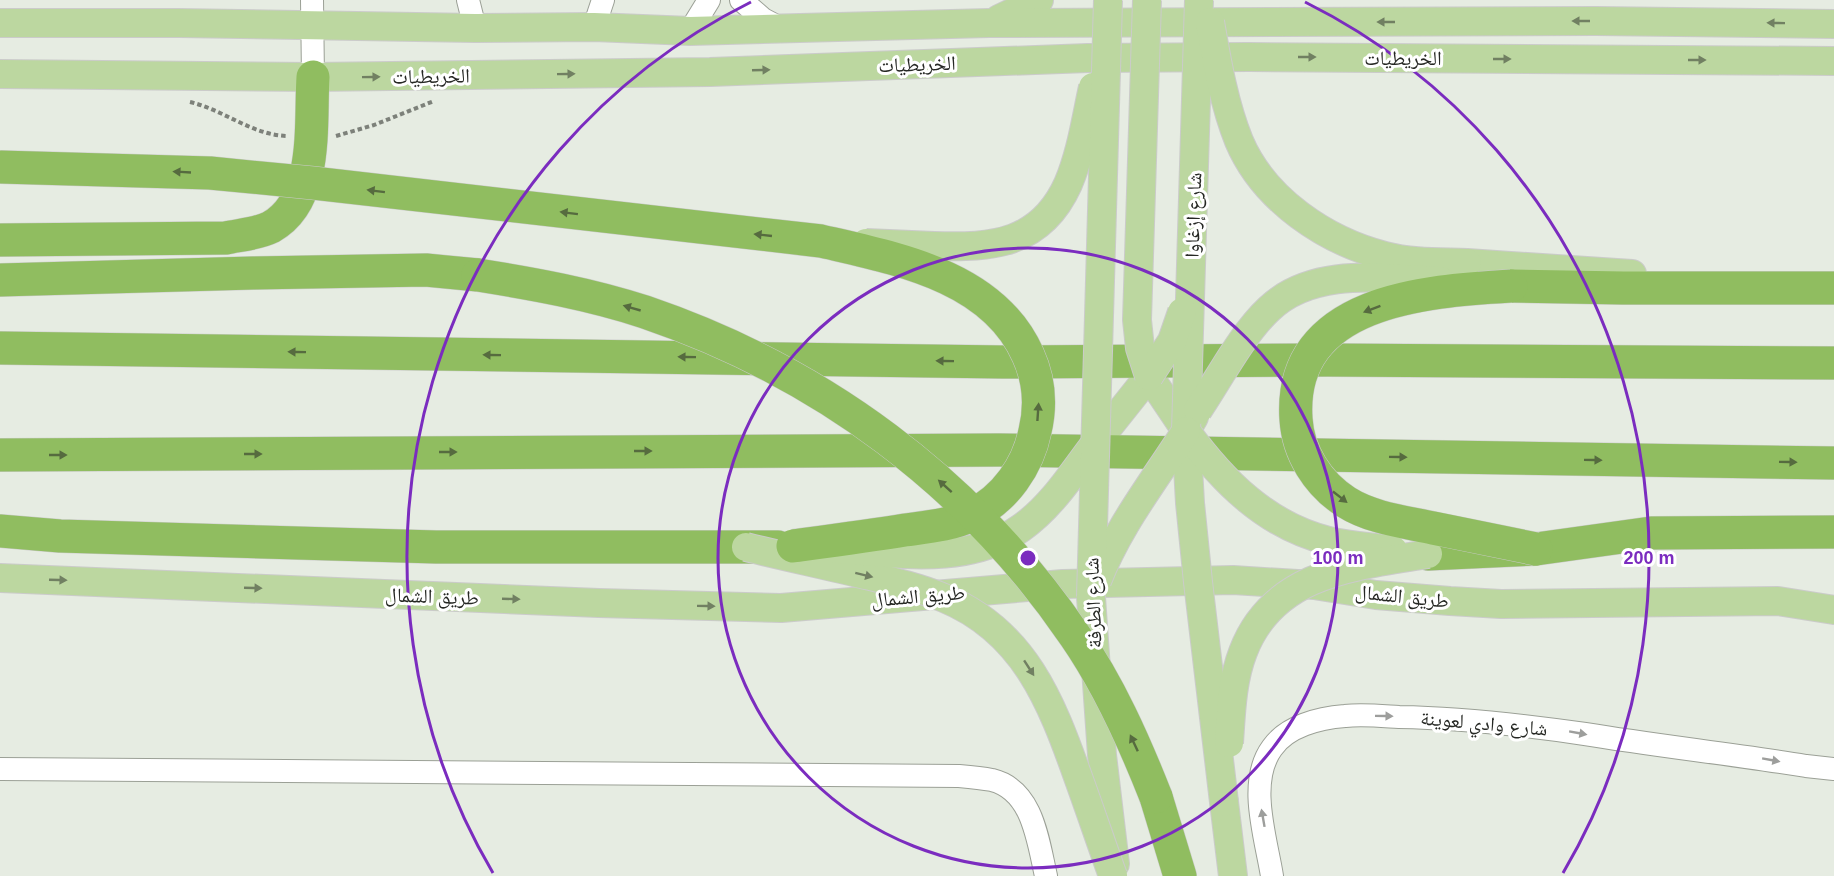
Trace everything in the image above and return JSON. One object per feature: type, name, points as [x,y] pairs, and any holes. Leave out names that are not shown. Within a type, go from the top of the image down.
[{"type":"highway","points":[[0,240],[226,238],[252,234],[268,228],[290,210],[304,184],[308,167],[313,77]]},
{"type":"highway","points":[[0,166],[210,173],[313,183],[821,241],[886,256],[949,279],[985,300],[1011,326],[1026,350],[1037,384],[1038,412],[1034,437],[1025,463],[1008,486],[992,502],[970,516],[939,525],[793,546],[436,548],[60,536],[0,531]]},
{"type":"highway","points":[[0,280],[426,270],[477,275],[570,291],[645,312],[720,341],[785,372],[850,411],[941,482],[978,517],[1028,572],[1081,646],[1135,745],[1156,797],[1180,876]]},
{"type":"highway","points":[[1536,549],[1400,521],[1355,506],[1337,495],[1313,469],[1303,450],[1296,424],[1296,395],[1304,368],[1323,340],[1344,322],[1376,306],[1409,297],[1454,290],[1624,281],[1745,287],[1834,288]]},
{"type":"highway","points":[[0,348],[1003,362],[1339,360],[1834,363]]},
{"type":"highway","points":[[0,455],[999,450],[1834,463]]},
{"type":"highway","points":[[1428,554],[1536,549],[1651,533],[1834,532]]},
{"type":"main road","points":[[989,23],[1039,0]]},
{"type":"main road","points":[[821,241],[970,247],[1006,242],[1035,227],[1052,212],[1069,182],[1107,33],[1108,0]]},
{"type":"main road","points":[[1147,0],[1137,321],[1140,348],[1149,376],[1217,472],[1243,496],[1283,524],[1335,542],[1428,554]]},
{"type":"main road","name":"شارع إزغاوا","points":[[1186,431],[1199,0]]},
{"type":"main road","points":[[1207,0],[1223,86],[1243,150],[1264,182],[1293,210],[1315,225],[1373,252],[1416,261],[1624,281]]},
{"type":"main road","points":[[1256,0],[1279,22]]},
{"type":"main road","name":"الخريطيات","points":[[0,23],[312,12],[475,28],[594,27],[690,31],[989,23],[1596,21],[1834,24]]},
{"type":"main road","name":"شارع الطرفة","points":[[1107,33],[1091,597],[1102,756],[1115,876]]},
{"type":"main road","name":"الخريطيات","points":[[0,74],[313,77],[710,72],[1088,58],[1249,57],[1834,62]]},
{"type":"main road","points":[[793,546],[916,554],[952,552],[981,547],[1009,536],[1034,517],[1058,492],[1149,376],[1172,341],[1180,322],[1192,253]]},
{"type":"main road","points":[[1091,597],[1101,569],[1119,535],[1246,338],[1261,317],[1286,295],[1305,286],[1336,280],[1359,279],[1511,286]]},
{"type":"main road","points":[[1186,431],[1198,582],[1233,876]]},
{"type":"main road","points":[[0,538],[60,536]]},
{"type":"main road","points":[[746,547],[933,593],[971,612],[999,632],[1014,646],[1032,671],[1055,714],[1115,876]]},
{"type":"main road","points":[[1224,802],[1229,736],[1238,668],[1249,639],[1267,612],[1296,588],[1325,574],[1352,566],[1428,554]]},
{"type":"main road","name":"طريق الشمال","points":[[0,578],[599,603],[781,608],[1062,584],[1233,580],[1314,585],[1408,598],[1501,603],[1778,602],[1834,610]]},
{"type":"main road","points":[[1778,602],[1834,597]]},
{"type":"street","points":[[468,0],[475,28]]},
{"type":"street","points":[[594,27],[603,0]]},
{"type":"street","points":[[690,31],[709,0]]},
{"type":"street","points":[[741,0],[763,19],[782,29]]},
{"type":"street","points":[[312,12],[313,77]]},
{"type":"street","name":"شارع وادي لعوينة","points":[[1272,876],[1261,808],[1260,773],[1264,760],[1277,742],[1294,729],[1309,723],[1345,716],[1463,718],[1834,769]]},
{"type":"street","points":[[0,769],[959,776],[993,780],[1013,790],[1027,808],[1046,876]]}]
